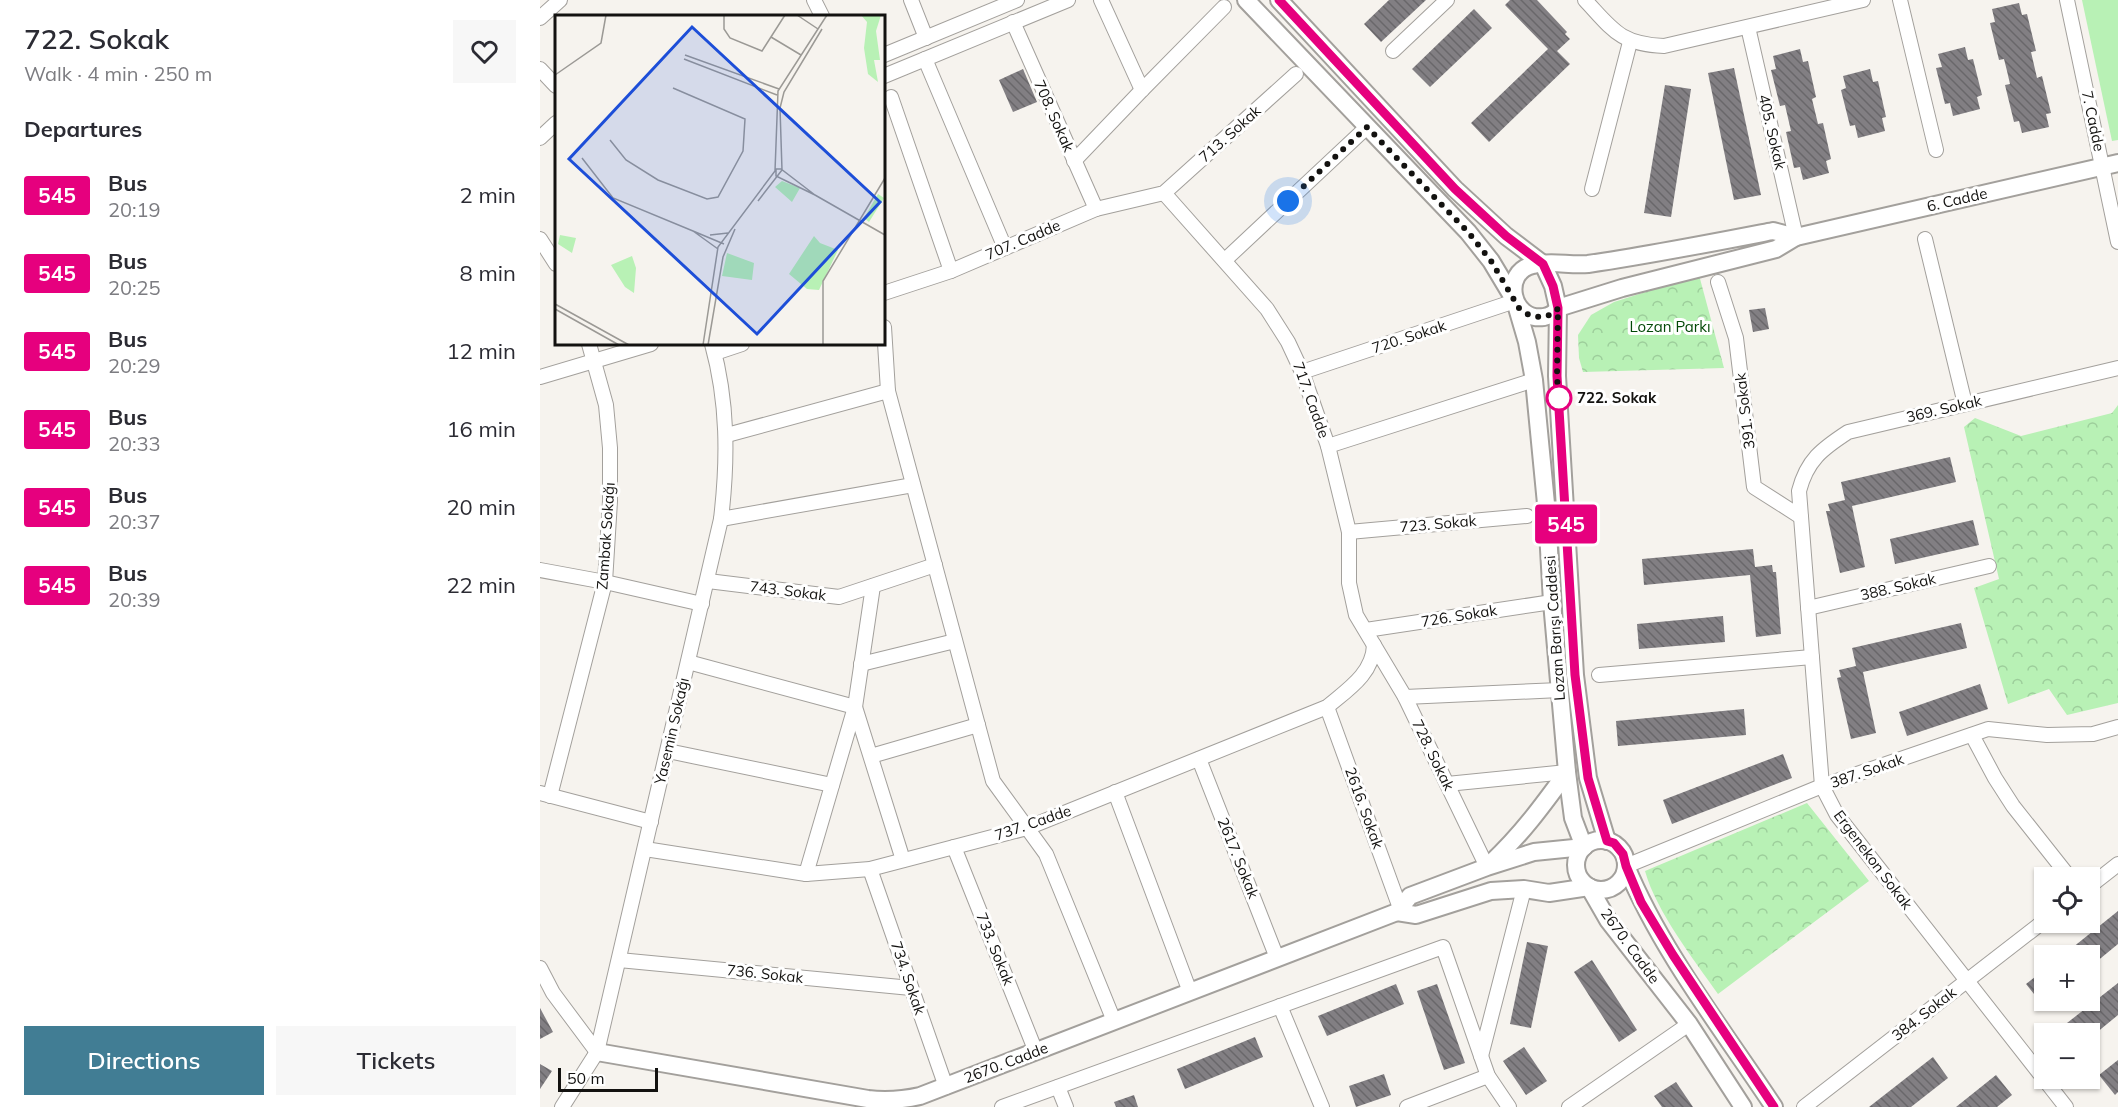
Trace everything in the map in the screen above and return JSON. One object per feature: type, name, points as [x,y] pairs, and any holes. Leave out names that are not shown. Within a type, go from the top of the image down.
[{"type":"main road","name":"Lozan Barışı Caddesi","points":[[1246,0],[1468,232],[1491,261],[1515,302],[1525,314],[1533,317],[1549,316],[1558,308]]},
{"type":"main road","points":[[1279,0],[1455,189],[1506,236],[1543,264]]},
{"type":"main road","name":"6. Cadde","points":[[1558,308],[1622,288],[1776,249],[1796,237],[2110,165]]},
{"type":"main road","name":"6. Cadde","points":[[1543,264],[1593,263],[1773,231],[1796,237]]},
{"type":"main road","name":"Lozan Barışı Caddesi","points":[[1584,847],[1573,818],[1567,772],[1534,380],[1513,286],[1516,278],[1527,267],[1543,264],[1553,286],[1558,308],[1557,376],[1575,675],[1588,778],[1607,841]]},
{"type":"main road","points":[[1487,867],[1534,818],[1567,772]]},
{"type":"main road","points":[[1607,841],[1619,848],[1623,854],[1626,866],[1623,875],[1612,887],[1605,889],[1589,887],[1583,882],[1576,868],[1576,860],[1584,847],[1591,842],[1607,841]]},
{"type":"main road","name":"2670. Cadde","points":[[597,1052],[868,1099],[922,1102],[946,1087],[1399,910],[1410,896],[1534,852],[1584,847]]},
{"type":"main road","name":"2670. Cadde","points":[[1626,866],[1641,902],[1673,955],[1774,1107]]},
{"type":"main road","name":"2670. Cadde","points":[[1399,910],[1416,915],[1491,891],[1524,889],[1549,893],[1589,887],[1608,920],[1689,1024],[1743,1107]]},
{"type":"street","points":[[540,18],[560,0]]},
{"type":"street","points":[[814,0],[822,15]]},
{"type":"street","points":[[911,0],[926,38]]},
{"type":"street","points":[[885,76],[1068,0]]},
{"type":"street","points":[[1101,0],[1142,90]]},
{"type":"street","points":[[1393,51],[1446,0]]},
{"type":"street","points":[[1585,0],[1609,25],[1630,42],[1664,46],[1863,0]]},
{"type":"street","points":[[1900,0],[1935,150]]},
{"type":"street","name":"7. Cadde","points":[[2067,0],[2110,165],[2118,242]]},
{"type":"street","points":[[885,55],[1009,2]]},
{"type":"street","points":[[1074,161],[1224,7]]},
{"type":"street","name":"708. Sokak","points":[[1013,22],[1096,209]]},
{"type":"street","name":"405. Sokak","points":[[1748,27],[1796,237]]},
{"type":"street","points":[[1592,189],[1630,42]]},
{"type":"street","points":[[925,59],[1005,248]]},
{"type":"street","points":[[540,69],[555,85]]},
{"type":"street","name":"713. Sokak","points":[[1164,193],[1296,74]]},
{"type":"street","points":[[891,97],[951,271]]},
{"type":"street","points":[[540,138],[555,124]]},
{"type":"street","points":[[1225,260],[1367,127]]},
{"type":"street","name":"707. Cadde","points":[[885,293],[951,271],[1096,209],[1164,193]]},
{"type":"street","name":"717. Cadde","points":[[1164,193],[1225,260],[1278,324],[1302,372],[1328,446],[1349,532],[1349,583],[1352,603],[1356,615],[1374,645]]},
{"type":"street","points":[[540,238],[555,262]]},
{"type":"street","points":[[1925,239],[1965,404]]},
{"type":"street","name":"391. Sokak","points":[[1718,282],[1736,338],[1754,487],[1801,517]]},
{"type":"street","name":"720. Sokak","points":[[1302,372],[1515,302]]},
{"type":"street","points":[[885,343],[888,391],[993,781],[1046,854],[1114,1022]]},
{"type":"street","name":"Zambak Sokağı","points":[[545,795],[605,582],[610,501],[610,448],[606,405],[589,345]]},
{"type":"street","points":[[540,377],[647,345]]},
{"type":"street","points":[[713,348],[735,345]]},
{"type":"street","name":"Yasemin Sokağı","points":[[562,1107],[597,1052],[721,519],[726,478],[727,435],[723,393],[713,348]]},
{"type":"street","name":"369. Sokak","points":[[1799,492],[1804,474],[1815,457],[1848,432],[2118,368]]},
{"type":"street","points":[[1328,446],[1534,380]]},
{"type":"street","points":[[727,435],[888,391]]},
{"type":"street","points":[[721,519],[913,484]]},
{"type":"street","name":"Ergenekon Sokak","points":[[1799,492],[1822,786],[1837,814],[2066,1107]]},
{"type":"street","name":"723. Sokak","points":[[1349,532],[1527,516]]},
{"type":"street","name":"743. Sokak","points":[[708,581],[839,597],[935,565]]},
{"type":"street","name":"388. Sokak","points":[[1808,608],[1989,566]]},
{"type":"street","points":[[540,570],[702,604]]},
{"type":"street","points":[[806,874],[855,707],[873,586]]},
{"type":"street","name":"726. Sokak","points":[[1366,630],[1552,602]]},
{"type":"street","points":[[861,664],[956,641]]},
{"type":"street","name":"728. Sokak","points":[[1374,645],[1405,698],[1487,867]]},
{"type":"street","name":"737. Cadde","points":[[645,849],[806,874],[870,869],[1027,828],[1327,707],[1369,667],[1374,655],[1374,645]]},
{"type":"street","points":[[1599,675],[1812,657]]},
{"type":"street","points":[[688,663],[855,707]]},
{"type":"street","points":[[1405,698],[1560,690]]},
{"type":"street","points":[[855,707],[903,860]]},
{"type":"street","name":"2616. Sokak","points":[[1327,707],[1399,910]]},
{"type":"street","points":[[870,756],[978,725]]},
{"type":"street","name":"387. Sokak","points":[[1626,866],[1822,786],[1988,729],[2047,735],[2093,734],[2118,727]]},
{"type":"street","points":[[1972,735],[2013,806],[2061,867]]},
{"type":"street","points":[[668,751],[832,785]]},
{"type":"street","name":"2617. Sokak","points":[[1199,759],[1277,958]]},
{"type":"street","points":[[1447,784],[1567,772]]},
{"type":"street","points":[[1115,792],[1190,992]]},
{"type":"street","points":[[545,795],[651,822]]},
{"type":"street","name":"733. Sokak","points":[[954,847],[1036,1052]]},
{"type":"street","points":[[2100,878],[2118,864]]},
{"type":"street","name":"734. Sokak","points":[[870,869],[946,1087]]},
{"type":"street","points":[[1481,1056],[1524,889]]},
{"type":"street","name":"384. Sokak","points":[[1804,1107],[2034,929]]},
{"type":"street","points":[[1002,1107],[1443,947],[1488,1076],[1509,1107]]},
{"type":"street","name":"736. Sokak","points":[[619,960],[911,988]]},
{"type":"street","points":[[540,968],[553,993],[597,1052]]},
{"type":"street","points":[[1280,1006],[1322,1107]]},
{"type":"street","points":[[1569,1107],[1689,1024]]},
{"type":"street","points":[[1407,1107],[1488,1076]]},
{"type":"street","points":[[1058,1087],[1066,1107]]},
{"type":"green space","points":[[2082,0],[2118,0],[2118,140],[2112,141]]},
{"type":"green space","name":"Lozan Parkı","points":[[1699,275],[1724,368],[1583,372],[1579,358],[1578,335],[1591,315],[1614,302]]},
{"type":"green space","points":[[2118,405],[2118,703],[2067,715],[2049,689],[2008,704],[1974,588],[1999,579],[1964,427],[1975,418],[2021,436],[2112,413]]},
{"type":"green space","points":[[1807,803],[1869,881],[1718,994],[1667,919],[1645,871]]},
{"type":"building","points":[[1389,0],[1426,0],[1381,42],[1364,24]]},
{"type":"building","points":[[1510,0],[1537,0],[1567,32],[1565,34],[1570,39],[1557,51],[1570,64],[1489,142],[1471,123],[1548,49],[1505,5]]},
{"type":"building","points":[[2019,3],[2022,15],[2027,14],[2036,51],[2031,52],[2037,78],[2042,76],[2051,113],[2046,114],[2049,127],[2022,133],[2019,121],[2014,122],[2005,85],[2010,84],[2007,71],[2004,59],[1999,60],[1990,23],[1995,22],[1992,9]]},
{"type":"building","points":[[1474,9],[1492,28],[1430,87],[1412,69]]},
{"type":"building","points":[[1965,47],[1968,60],[1973,59],[1982,95],[1977,97],[1980,109],[1953,116],[1950,103],[1945,104],[1936,68],[1942,67],[1938,54]]},
{"type":"building","points":[[1800,49],[1803,62],[1808,61],[1816,97],[1812,99],[1818,124],[1823,123],[1831,159],[1826,161],[1829,173],[1803,180],[1800,167],[1794,168],[1786,132],[1791,131],[1785,105],[1780,106],[1771,70],[1776,69],[1773,56]]},
{"type":"building","points":[[1734,68],[1761,195],[1734,200],[1708,73]]},
{"type":"building","points":[[1023,69],[1037,102],[1013,112],[999,80]]},
{"type":"building","points":[[1870,69],[1873,82],[1878,81],[1886,117],[1882,118],[1885,131],[1858,138],[1855,125],[1850,126],[1841,90],[1846,88],[1843,76]]},
{"type":"building","points":[[1665,85],[1691,89],[1671,217],[1644,213]]},
{"type":"building","points":[[1765,308],[1769,329],[1753,332],[1749,310]]},
{"type":"building","points":[[1950,457],[1956,482],[1852,506],[1865,567],[1840,573],[1826,511],[1830,511],[1828,504],[1845,500],[1841,482]]},
{"type":"building","points":[[1973,520],[1979,545],[1895,564],[1890,539]]},
{"type":"building","points":[[1753,549],[1755,567],[1772,565],[1773,572],[1776,572],[1781,634],[1756,637],[1750,575],[1644,585],[1642,559]]},
{"type":"building","points":[[1723,616],[1725,642],[1639,649],[1637,624]]},
{"type":"building","points":[[1961,623],[1967,648],[1863,672],[1876,733],[1851,739],[1837,678],[1841,677],[1839,670],[1856,666],[1852,648]]},
{"type":"building","points":[[1980,684],[1988,709],[1907,736],[1899,712]]},
{"type":"building","points":[[1744,709],[1746,735],[1618,746],[1616,721]]},
{"type":"building","points":[[1783,754],[1792,778],[1672,824],[1663,800]]},
{"type":"building","points":[[2118,911],[2118,944],[2100,959],[2100,945],[2076,945],[2091,933],[2100,933],[2100,925]]},
{"type":"building","points":[[1527,942],[1548,946],[1531,1028],[1510,1024]]},
{"type":"building","points":[[1592,960],[1637,1030],[1619,1042],[1574,972]]},
{"type":"building","points":[[2034,978],[2034,994],[2026,984]]},
{"type":"building","points":[[2118,983],[2118,1015],[2100,1030],[2100,1023],[2067,1023],[2082,1011],[2100,1011],[2100,997]]},
{"type":"building","points":[[1396,984],[1404,1004],[1327,1036],[1318,1016]]},
{"type":"building","points":[[1437,984],[1465,1063],[1444,1070],[1417,991]]},
{"type":"building","points":[[540,1008],[553,1032],[540,1039]]},
{"type":"building","points":[[1255,1037],[1263,1057],[1185,1089],[1177,1069]]},
{"type":"building","points":[[1524,1047],[1547,1081],[1526,1095],[1503,1061]]},
{"type":"building","points":[[1933,1057],[1948,1078],[1911,1107],[1869,1107]]},
{"type":"building","points":[[2118,1060],[2118,1092],[2115,1095],[2100,1076]]},
{"type":"building","points":[[540,1064],[552,1071],[540,1089]]},
{"type":"building","points":[[1384,1074],[1391,1095],[1356,1107],[1349,1086]]},
{"type":"building","points":[[1996,1075],[2012,1095],[1997,1107],[1956,1107]]},
{"type":"building","points":[[1676,1082],[1693,1107],[1662,1107],[1654,1096]]},
{"type":"building","points":[[1134,1095],[1138,1107],[1116,1107],[1114,1102]]},
{"type":"bus line","name":"545","points":[[1279,0],[1455,189],[1506,236],[1543,264],[1549,275],[1558,308],[1557,376],[1575,675],[1588,778],[1607,841],[1614,843],[1623,854],[1641,902],[1673,955],[1774,1107]]},
{"type":"place","name":"722. Sokak","points":[[1559,398]]},
{"type":"route","points":[[1288,201],[1367,127],[1468,232],[1491,261],[1519,308],[1525,314],[1541,318],[1556,312],[1558,308],[1559,408],[1559,398]]}]
